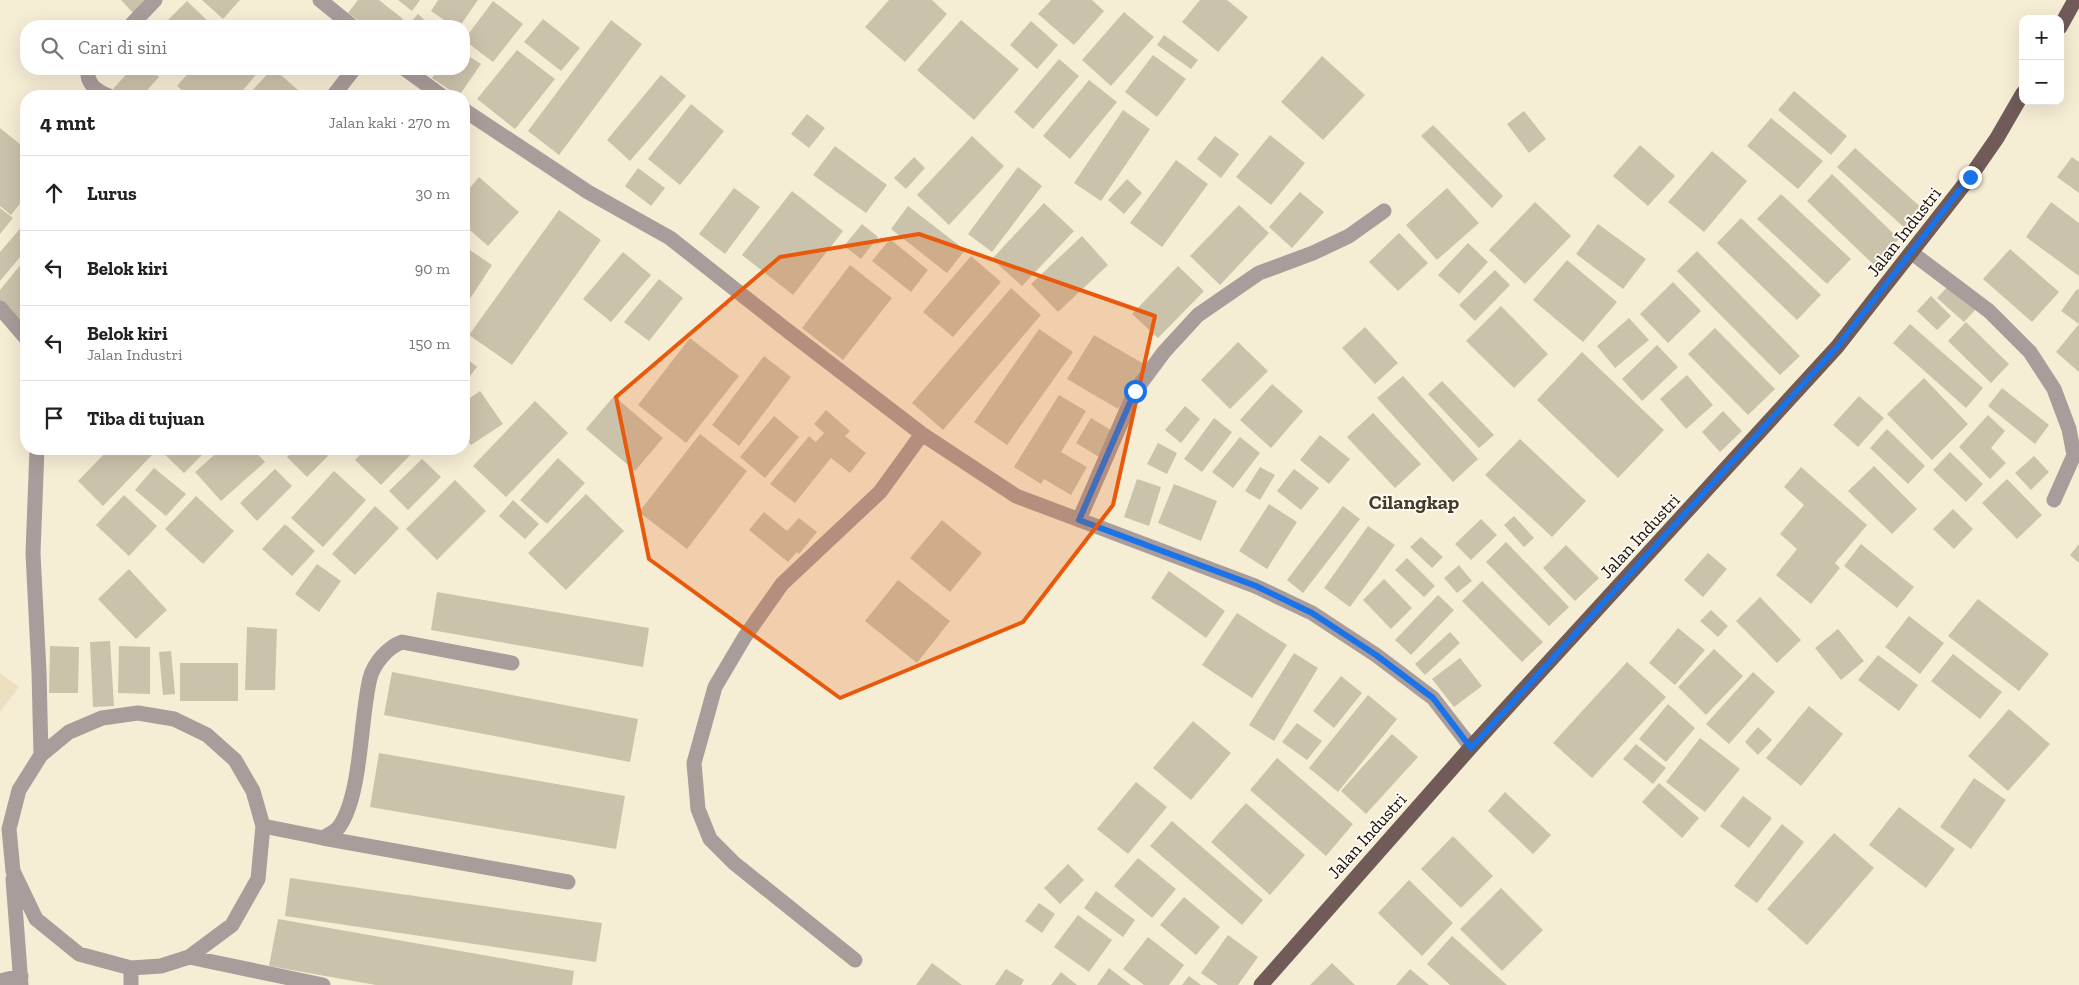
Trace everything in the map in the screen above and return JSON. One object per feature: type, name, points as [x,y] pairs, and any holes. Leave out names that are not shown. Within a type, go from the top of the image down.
[{"type":"main road","points":[[2064,19],[2075,0]]},
{"type":"main road","name":"Jalan Industri","points":[[1261,985],[1471,748],[1837,347],[1976,169],[2019,100]]},
{"type":"street","points":[[136,20],[155,0]]},
{"type":"street","points":[[320,0],[345,20]]},
{"type":"street","points":[[88,75],[88,81],[96,90]]},
{"type":"street","points":[[338,90],[349,75]]},
{"type":"street","points":[[414,75],[434,90]]},
{"type":"street","points":[[470,114],[588,192],[670,238],[922,434],[1016,496],[1256,586],[1312,613],[1376,655],[1433,698],[1471,748]]},
{"type":"street","points":[[1079,520],[1135,391],[1164,352],[1198,315],[1259,274],[1313,253],[1349,236],[1384,211]]},
{"type":"street","points":[[1912,253],[1989,311],[2030,352],[2054,390],[2069,429],[2074,455],[2054,500]]},
{"type":"street","points":[[0,308],[20,331]]},
{"type":"street","points":[[855,960],[734,863],[710,839],[698,809],[694,763],[715,687],[744,638],[782,584],[880,492],[922,434]]},
{"type":"street","points":[[37,455],[32,553],[39,672],[40,755]]},
{"type":"street","points":[[323,838],[337,829],[346,814],[354,782],[370,676],[382,656],[392,646],[402,642],[512,663]]},
{"type":"street","points":[[0,981],[21,980],[13,871],[4,835],[19,790],[40,755],[69,732],[102,718],[138,713],[174,719],[207,735],[235,760],[253,791],[263,826],[258,879],[232,925],[189,957],[161,966],[131,968],[79,954],[36,919],[13,871]]},
{"type":"street","points":[[263,826],[568,882]]},
{"type":"street","points":[[189,957],[323,985]]},
{"type":"street","points":[[131,968],[131,985]]},
{"type":"highlighted area","points":[[919,234],[1155,316],[1113,505],[1023,622],[840,698],[649,559],[616,397],[780,257]]},
{"type":"shaded area","points":[[0,673],[19,687],[0,712]]},
{"type":"building","points":[[121,0],[149,0],[134,14]]},
{"type":"building","points":[[202,0],[240,0],[223,19]]},
{"type":"building","points":[[358,0],[379,0],[403,19],[358,20],[348,13]]},
{"type":"building","points":[[398,0],[420,0],[412,11]]},
{"type":"building","points":[[438,0],[478,0],[464,20],[444,20],[431,11]]},
{"type":"building","points":[[889,0],[932,0],[947,14],[905,62],[865,27]]},
{"type":"building","points":[[1051,0],[1092,0],[1104,11],[1074,45],[1038,14]]},
{"type":"building","points":[[1200,0],[1227,0],[1248,17],[1218,52],[1182,22]]},
{"type":"building","points":[[187,1],[207,20],[168,20]]},
{"type":"building","points":[[493,1],[523,24],[493,62],[470,45],[470,32]]},
{"type":"building","points":[[1124,12],[1154,37],[1111,86],[1082,60]]},
{"type":"building","points":[[418,14],[424,20],[412,20]]},
{"type":"building","points":[[543,19],[580,48],[561,71],[524,42]]},
{"type":"building","points":[[611,20],[642,44],[559,155],[528,131]]},
{"type":"building","points":[[961,20],[1019,69],[974,120],[917,70]]},
{"type":"building","points":[[1031,21],[1058,45],[1037,69],[1010,45]]},
{"type":"building","points":[[1164,35],[1198,60],[1191,69],[1157,45]]},
{"type":"building","points":[[517,50],[555,79],[515,129],[477,99]]},
{"type":"building","points":[[1153,55],[1186,79],[1157,117],[1125,92]]},
{"type":"building","points":[[1322,56],[1365,95],[1323,140],[1281,102]]},
{"type":"building","points":[[470,57],[481,64],[463,90],[450,90],[432,78],[434,75],[470,75]]},
{"type":"building","points":[[1059,59],[1079,76],[1033,129],[1014,112]]},
{"type":"building","points":[[126,75],[157,75],[159,77],[147,90],[113,89]]},
{"type":"building","points":[[187,75],[256,75],[243,90],[182,90],[177,86]]},
{"type":"building","points":[[266,75],[281,75],[298,90],[253,90]]},
{"type":"building","points":[[661,75],[686,96],[630,161],[607,140]]},
{"type":"building","points":[[1089,80],[1117,102],[1070,159],[1043,136]]},
{"type":"building","points":[[1794,91],[1847,136],[1831,155],[1778,110]]},
{"type":"building","points":[[691,104],[724,131],[680,185],[648,159]]},
{"type":"building","points":[[1123,110],[1150,129],[1101,201],[1074,183]]},
{"type":"building","points":[[1524,111],[1546,139],[1529,153],[1507,124]]},
{"type":"building","points":[[807,114],[825,128],[809,148],[791,134]]},
{"type":"building","points":[[1771,118],[1823,161],[1798,189],[1747,146]]},
{"type":"building","points":[[1433,125],[1503,196],[1492,208],[1421,136]]},
{"type":"building","points":[[0,128],[20,144],[20,204],[11,215],[0,206]]},
{"type":"building","points":[[1270,135],[1305,163],[1271,205],[1236,177]]},
{"type":"building","points":[[972,136],[1004,166],[949,225],[917,195]]},
{"type":"building","points":[[1215,136],[1239,154],[1221,178],[1197,159]]},
{"type":"building","points":[[1640,145],[1675,176],[1648,206],[1613,176]]},
{"type":"building","points":[[835,146],[887,185],[866,213],[813,175]]},
{"type":"building","points":[[1855,148],[1925,211],[1907,230],[1837,167]]},
{"type":"building","points":[[1712,151],[1747,181],[1704,232],[1668,202]]},
{"type":"building","points":[[914,157],[925,168],[906,189],[894,178]]},
{"type":"building","points":[[2072,157],[2079,162],[2079,193],[2057,177]]},
{"type":"building","points":[[1176,160],[1208,184],[1162,247],[1130,223]]},
{"type":"building","points":[[1018,167],[1042,186],[992,252],[968,234]]},
{"type":"building","points":[[638,168],[665,188],[651,206],[625,186]]},
{"type":"building","points":[[1832,174],[1899,239],[1874,265],[1807,201]]},
{"type":"building","points":[[479,177],[519,212],[488,246],[470,230],[470,188]]},
{"type":"building","points":[[1127,179],[1142,193],[1124,214],[1108,200]]},
{"type":"building","points":[[734,188],[760,207],[725,254],[699,234]]},
{"type":"building","points":[[1447,188],[1479,223],[1437,260],[1406,225]]},
{"type":"building","points":[[792,191],[843,231],[793,295],[742,255]]},
{"type":"building","points":[[1300,192],[1324,212],[1292,248],[1269,227]]},
{"type":"building","points":[[1781,194],[1851,259],[1827,284],[1757,219]]},
{"type":"building","points":[[1535,202],[1571,236],[1525,284],[1489,250]]},
{"type":"building","points":[[2051,202],[2079,223],[2079,276],[2026,237]]},
{"type":"building","points":[[1044,203],[1074,231],[1022,286],[992,259]]},
{"type":"building","points":[[1239,205],[1269,233],[1220,285],[1190,256]]},
{"type":"building","points":[[908,206],[965,250],[947,273],[891,229]]},
{"type":"building","points":[[0,208],[13,218],[0,234]]},
{"type":"building","points":[[559,210],[601,240],[512,365],[470,336]]},
{"type":"building","points":[[1741,218],[1821,295],[1797,320],[1717,243]]},
{"type":"building","points":[[862,224],[878,237],[861,259],[844,246]]},
{"type":"building","points":[[1598,224],[1646,259],[1623,289],[1576,254]]},
{"type":"building","points":[[20,229],[20,257],[0,281],[0,252]]},
{"type":"building","points":[[1399,233],[1428,263],[1398,291],[1369,262]]},
{"type":"building","points":[[1082,236],[1108,265],[1058,312],[1031,284]]},
{"type":"building","points":[[890,239],[928,270],[911,292],[872,261]]},
{"type":"building","points":[[1468,243],[1488,262],[1459,294],[1438,275]]},
{"type":"building","points":[[2010,249],[2059,292],[2032,322],[1983,279]]},
{"type":"building","points":[[470,250],[492,265],[470,299]]},
{"type":"building","points":[[1697,251],[1800,356],[1780,375],[1677,271]]},
{"type":"building","points":[[623,252],[651,275],[611,322],[583,299]]},
{"type":"building","points":[[971,256],[1001,282],[953,337],[923,312]]},
{"type":"building","points":[[1567,260],[1617,302],[1583,342],[1533,300]]},
{"type":"building","points":[[20,265],[20,320],[0,303],[0,290]]},
{"type":"building","points":[[850,265],[892,298],[843,360],[802,328]]},
{"type":"building","points":[[1178,266],[1204,291],[1158,338],[1132,314]]},
{"type":"building","points":[[1495,270],[1510,285],[1475,321],[1459,305]]},
{"type":"building","points":[[659,279],[683,298],[649,341],[624,322]]},
{"type":"building","points":[[1673,282],[1701,311],[1668,343],[1640,314]]},
{"type":"building","points":[[1949,285],[1976,309],[1964,322],[1937,298]]},
{"type":"building","points":[[1011,288],[1041,315],[943,430],[912,403]]},
{"type":"building","points":[[2077,289],[2079,290],[2079,324],[2061,311]]},
{"type":"building","points":[[1931,296],[1951,316],[1937,330],[1917,311]]},
{"type":"building","points":[[1501,306],[1548,354],[1514,388],[1466,341]]},
{"type":"building","points":[[1629,318],[1649,340],[1615,368],[1597,346]]},
{"type":"building","points":[[1966,322],[2009,364],[1991,383],[1948,341]]},
{"type":"building","points":[[1910,324],[1983,388],[1966,408],[1893,343]]},
{"type":"building","points":[[2079,324],[2079,372],[2056,352]]},
{"type":"building","points":[[1365,327],[1398,363],[1375,384],[1342,348]]},
{"type":"building","points":[[1715,328],[1775,389],[1748,415],[1688,354]]},
{"type":"building","points":[[1039,329],[1073,352],[1007,445],[974,422]]},
{"type":"building","points":[[1094,335],[1144,364],[1118,409],[1067,379]]},
{"type":"building","points":[[690,338],[739,376],[686,443],[638,405]]},
{"type":"building","points":[[1238,342],[1268,371],[1230,409],[1201,380]]},
{"type":"building","points":[[1657,345],[1678,367],[1642,401],[1622,379]]},
{"type":"building","points":[[1582,352],[1664,430],[1618,478],[1537,400]]},
{"type":"building","points":[[764,356],[791,377],[739,446],[712,425]]},
{"type":"building","points":[[470,361],[477,367],[470,376]]},
{"type":"building","points":[[1687,375],[1713,405],[1686,429],[1660,399]]},
{"type":"building","points":[[1403,376],[1478,459],[1453,482],[1377,398]]},
{"type":"building","points":[[1924,378],[1968,424],[1932,460],[1887,414]]},
{"type":"building","points":[[1442,381],[1494,435],[1479,448],[1428,394]]},
{"type":"building","points":[[1272,384],[1303,411],[1271,448],[1240,420]]},
{"type":"building","points":[[2002,388],[2049,425],[2035,444],[1988,406]]},
{"type":"building","points":[[480,391],[503,424],[471,445],[470,444],[470,398]]},
{"type":"building","points":[[1059,395],[1086,411],[1061,452],[1087,467],[1071,495],[1044,479],[1041,484],[1014,467]]},
{"type":"building","points":[[614,396],[663,438],[635,471],[586,429]]},
{"type":"building","points":[[1859,396],[1884,418],[1858,447],[1833,425]]},
{"type":"building","points":[[535,401],[568,433],[506,497],[473,466]]},
{"type":"building","points":[[1185,406],[1200,419],[1181,443],[1165,430]]},
{"type":"building","points":[[826,410],[850,431],[845,436],[866,453],[850,473],[831,458],[795,503],[770,484],[809,436],[816,442],[824,433],[814,424]]},
{"type":"building","points":[[1723,411],[1742,431],[1720,452],[1702,432]]},
{"type":"building","points":[[1373,413],[1421,464],[1395,488],[1347,437]]},
{"type":"building","points":[[1988,415],[2005,431],[1991,448],[2006,463],[1990,479],[1959,447]]},
{"type":"building","points":[[774,416],[799,437],[765,478],[740,457]]},
{"type":"building","points":[[1091,418],[1114,432],[1099,457],[1076,443]]},
{"type":"building","points":[[1214,418],[1232,432],[1202,472],[1184,459]]},
{"type":"building","points":[[1887,429],[1925,466],[1908,484],[1870,448]]},
{"type":"building","points":[[700,434],[747,471],[687,549],[639,512]]},
{"type":"building","points":[[1320,435],[1350,459],[1329,484],[1300,460]]},
{"type":"building","points":[[1240,437],[1260,453],[1233,488],[1212,472]]},
{"type":"building","points":[[1520,439],[1586,501],[1552,537],[1485,475]]},
{"type":"building","points":[[1158,443],[1177,453],[1167,474],[1147,464]]},
{"type":"building","points":[[1950,452],[1983,484],[1966,502],[1933,470]]},
{"type":"building","points":[[103,455],[152,455],[103,506],[78,481]]},
{"type":"building","points":[[165,455],[202,455],[184,473]]},
{"type":"building","points":[[214,455],[259,455],[265,462],[221,501],[195,472]]},
{"type":"building","points":[[289,455],[328,456],[307,477],[287,457]]},
{"type":"building","points":[[360,455],[410,455],[381,485],[355,460]]},
{"type":"building","points":[[2034,456],[2049,472],[2031,490],[2015,473]]},
{"type":"building","points":[[558,458],[585,483],[547,524],[520,500]]},
{"type":"building","points":[[422,459],[441,477],[408,510],[389,491]]},
{"type":"building","points":[[1874,466],[1917,509],[1892,534],[1848,491]]},
{"type":"building","points":[[1260,467],[1275,475],[1260,500],[1245,491]]},
{"type":"building","points":[[1801,467],[1867,525],[1835,563],[1840,568],[1811,604],[1776,575],[1797,549],[1780,534],[1804,505],[1784,487]]},
{"type":"building","points":[[154,468],[186,494],[166,516],[135,490]]},
{"type":"building","points":[[275,469],[292,486],[257,521],[240,503]]},
{"type":"building","points":[[1294,469],[1319,488],[1301,510],[1277,491]]},
{"type":"building","points":[[334,471],[366,500],[323,547],[291,518]]},
{"type":"building","points":[[1137,479],[1161,487],[1149,526],[1124,517]]},
{"type":"building","points":[[2007,479],[2042,515],[2017,539],[1982,503]]},
{"type":"building","points":[[455,480],[486,511],[437,560],[406,529]]},
{"type":"building","points":[[1174,484],[1217,501],[1201,541],[1158,523]]},
{"type":"building","points":[[586,494],[624,531],[566,590],[528,553]]},
{"type":"building","points":[[124,495],[157,526],[129,556],[96,525]]},
{"type":"building","points":[[196,496],[234,531],[203,564],[165,529]]},
{"type":"building","points":[[513,500],[539,524],[525,539],[499,516]]},
{"type":"building","points":[[1269,504],[1297,522],[1267,569],[1239,551]]},
{"type":"building","points":[[375,506],[399,528],[355,575],[332,554]]},
{"type":"building","points":[[1343,506],[1360,519],[1303,593],[1287,580]]},
{"type":"building","points":[[1953,509],[1973,529],[1954,549],[1933,529]]},
{"type":"building","points":[[764,512],[787,531],[799,518],[817,532],[799,554],[797,552],[788,562],[749,530]]},
{"type":"building","points":[[1514,516],[1534,538],[1524,547],[1504,525]]},
{"type":"building","points":[[1481,519],[1497,535],[1471,560],[1455,544]]},
{"type":"building","points":[[942,520],[982,553],[950,592],[910,558]]},
{"type":"building","points":[[285,524],[315,551],[292,576],[262,549]]},
{"type":"building","points":[[1368,526],[1395,545],[1350,607],[1324,588]]},
{"type":"building","points":[[1421,537],[1443,557],[1432,568],[1410,547]]},
{"type":"building","points":[[1506,542],[1569,607],[1549,626],[1486,562]]},
{"type":"building","points":[[1861,544],[1914,587],[1897,608],[1844,566]]},
{"type":"building","points":[[2079,544],[2079,563],[2070,555]]},
{"type":"building","points":[[1566,545],[1599,578],[1575,601],[1543,568]]},
{"type":"building","points":[[1708,553],[1727,569],[1703,597],[1684,580]]},
{"type":"building","points":[[1407,558],[1435,586],[1424,597],[1395,570]]},
{"type":"building","points":[[317,564],[341,581],[319,612],[295,594]]},
{"type":"building","points":[[1459,565],[1472,581],[1457,593],[1444,578]]},
{"type":"building","points":[[129,569],[167,610],[136,639],[98,599]]},
{"type":"building","points":[[1169,571],[1225,611],[1206,638],[1151,598]]},
{"type":"building","points":[[1384,579],[1412,608],[1391,629],[1363,600]]},
{"type":"building","points":[[898,580],[950,621],[917,663],[865,621]]},
{"type":"building","points":[[1482,581],[1543,642],[1522,662],[1462,601]]},
{"type":"building","points":[[437,592],[649,628],[643,667],[431,630]]},
{"type":"building","points":[[1438,595],[1454,610],[1411,655],[1395,640]]},
{"type":"building","points":[[1760,597],[1801,640],[1777,663],[1736,621]]},
{"type":"building","points":[[1978,599],[2049,654],[2019,691],[1948,636]]},
{"type":"building","points":[[1711,610],[1728,626],[1718,637],[1700,621]]},
{"type":"building","points":[[1237,613],[1287,645],[1252,698],[1202,665]]},
{"type":"building","points":[[1909,616],[1944,643],[1920,674],[1885,647]]},
{"type":"building","points":[[247,627],[277,629],[275,690],[245,690]]},
{"type":"building","points":[[1678,628],[1705,650],[1675,685],[1649,663]]},
{"type":"building","points":[[1838,629],[1864,661],[1841,680],[1815,648]]},
{"type":"building","points":[[1450,632],[1460,643],[1425,675],[1415,664]]},
{"type":"building","points":[[110,641],[114,706],[93,707],[90,642]]},
{"type":"building","points":[[50,646],[79,647],[78,693],[49,693]]},
{"type":"building","points":[[119,646],[150,647],[150,694],[118,693]]},
{"type":"building","points":[[1714,649],[1743,676],[1706,715],[1678,687]]},
{"type":"building","points":[[171,651],[175,694],[163,695],[159,652]]},
{"type":"building","points":[[1294,653],[1318,668],[1274,741],[1249,725]]},
{"type":"building","points":[[1953,654],[2002,692],[1980,719],[1931,681]]},
{"type":"building","points":[[1878,655],[1918,685],[1899,711],[1858,680]]},
{"type":"building","points":[[1460,658],[1482,686],[1454,707],[1432,679]]},
{"type":"building","points":[[1627,662],[1666,697],[1592,778],[1553,743]]},
{"type":"building","points":[[180,663],[238,663],[238,701],[180,701]]},
{"type":"building","points":[[392,672],[638,719],[630,762],[384,715]]},
{"type":"building","points":[[1753,672],[1775,692],[1729,744],[1706,724]]},
{"type":"building","points":[[1341,676],[1362,693],[1334,728],[1313,711]]},
{"type":"building","points":[[1368,695],[1397,719],[1338,792],[1309,768]]},
{"type":"building","points":[[1668,704],[1695,728],[1666,762],[1639,739]]},
{"type":"building","points":[[1809,706],[1843,734],[1801,786],[1766,758]]},
{"type":"building","points":[[2009,709],[2050,744],[2008,791],[1968,756]]},
{"type":"building","points":[[1193,721],[1231,753],[1191,800],[1153,768]]},
{"type":"building","points":[[1297,723],[1322,741],[1307,760],[1282,742]]},
{"type":"building","points":[[1758,727],[1772,740],[1758,755],[1745,742]]},
{"type":"building","points":[[1392,734],[1418,757],[1366,814],[1341,791]]},
{"type":"building","points":[[1700,738],[1740,769],[1705,812],[1666,782]]},
{"type":"building","points":[[1636,744],[1666,768],[1653,784],[1623,759]]},
{"type":"building","points":[[379,753],[625,796],[616,849],[370,807]]},
{"type":"building","points":[[1277,758],[1353,824],[1326,856],[1250,790]]},
{"type":"building","points":[[1974,778],[2006,800],[1971,849],[1940,827]]},
{"type":"building","points":[[1136,782],[1167,807],[1128,854],[1097,829]]},
{"type":"building","points":[[1659,783],[1699,818],[1682,838],[1642,802]]},
{"type":"building","points":[[1505,792],[1551,835],[1533,854],[1488,811]]},
{"type":"building","points":[[1743,796],[1772,818],[1749,848],[1720,826]]},
{"type":"building","points":[[1246,803],[1305,855],[1270,895],[1211,842]]},
{"type":"building","points":[[1899,807],[1955,849],[1926,888],[1869,845]]},
{"type":"building","points":[[1172,821],[1263,900],[1242,925],[1150,846]]},
{"type":"building","points":[[1782,824],[1804,842],[1757,903],[1734,886]]},
{"type":"building","points":[[1834,833],[1874,868],[1807,945],[1767,909]]},
{"type":"building","points":[[1453,836],[1493,876],[1461,908],[1421,869]]},
{"type":"building","points":[[1138,858],[1176,889],[1152,918],[1114,886]]},
{"type":"building","points":[[1068,864],[1084,880],[1060,904],[1044,888]]},
{"type":"building","points":[[290,878],[602,923],[596,962],[285,916]]},
{"type":"building","points":[[1409,880],[1453,923],[1422,956],[1378,913]]},
{"type":"building","points":[[1501,888],[1543,930],[1502,971],[1460,929]]},
{"type":"building","points":[[1096,891],[1135,920],[1123,937],[1084,908]]},
{"type":"building","points":[[1184,897],[1220,927],[1196,955],[1160,925]]},
{"type":"building","points":[[1039,903],[1055,914],[1042,933],[1025,921]]},
{"type":"building","points":[[1078,915],[1112,940],[1089,972],[1054,947]]},
{"type":"building","points":[[278,919],[574,971],[572,985],[376,985],[269,966]]},
{"type":"building","points":[[1228,935],[1258,957],[1238,985],[1218,985],[1201,973]]},
{"type":"building","points":[[1452,936],[1507,985],[1450,985],[1427,964]]},
{"type":"building","points":[[1148,937],[1184,965],[1169,985],[1144,985],[1123,969]]},
{"type":"building","points":[[932,963],[962,985],[916,985]]},
{"type":"building","points":[[1332,963],[1355,985],[1310,985]]},
{"type":"building","points":[[1109,968],[1131,985],[1097,985]]},
{"type":"building","points":[[1006,969],[1024,980],[1021,985],[995,985]]},
{"type":"building","points":[[1410,969],[1429,985],[1396,985]]},
{"type":"building","points":[[1061,972],[1077,985],[1051,985]]},
{"type":"building","points":[[1189,976],[1201,985],[1182,985]]},
{"type":"district","name":"Cilangkap","points":[[1414,502]]},
{"type":"route","points":[[1135,391],[1079,520],[1256,586],[1312,613],[1376,655],[1433,698],[1471,748],[1837,347],[1970,177]]}]
